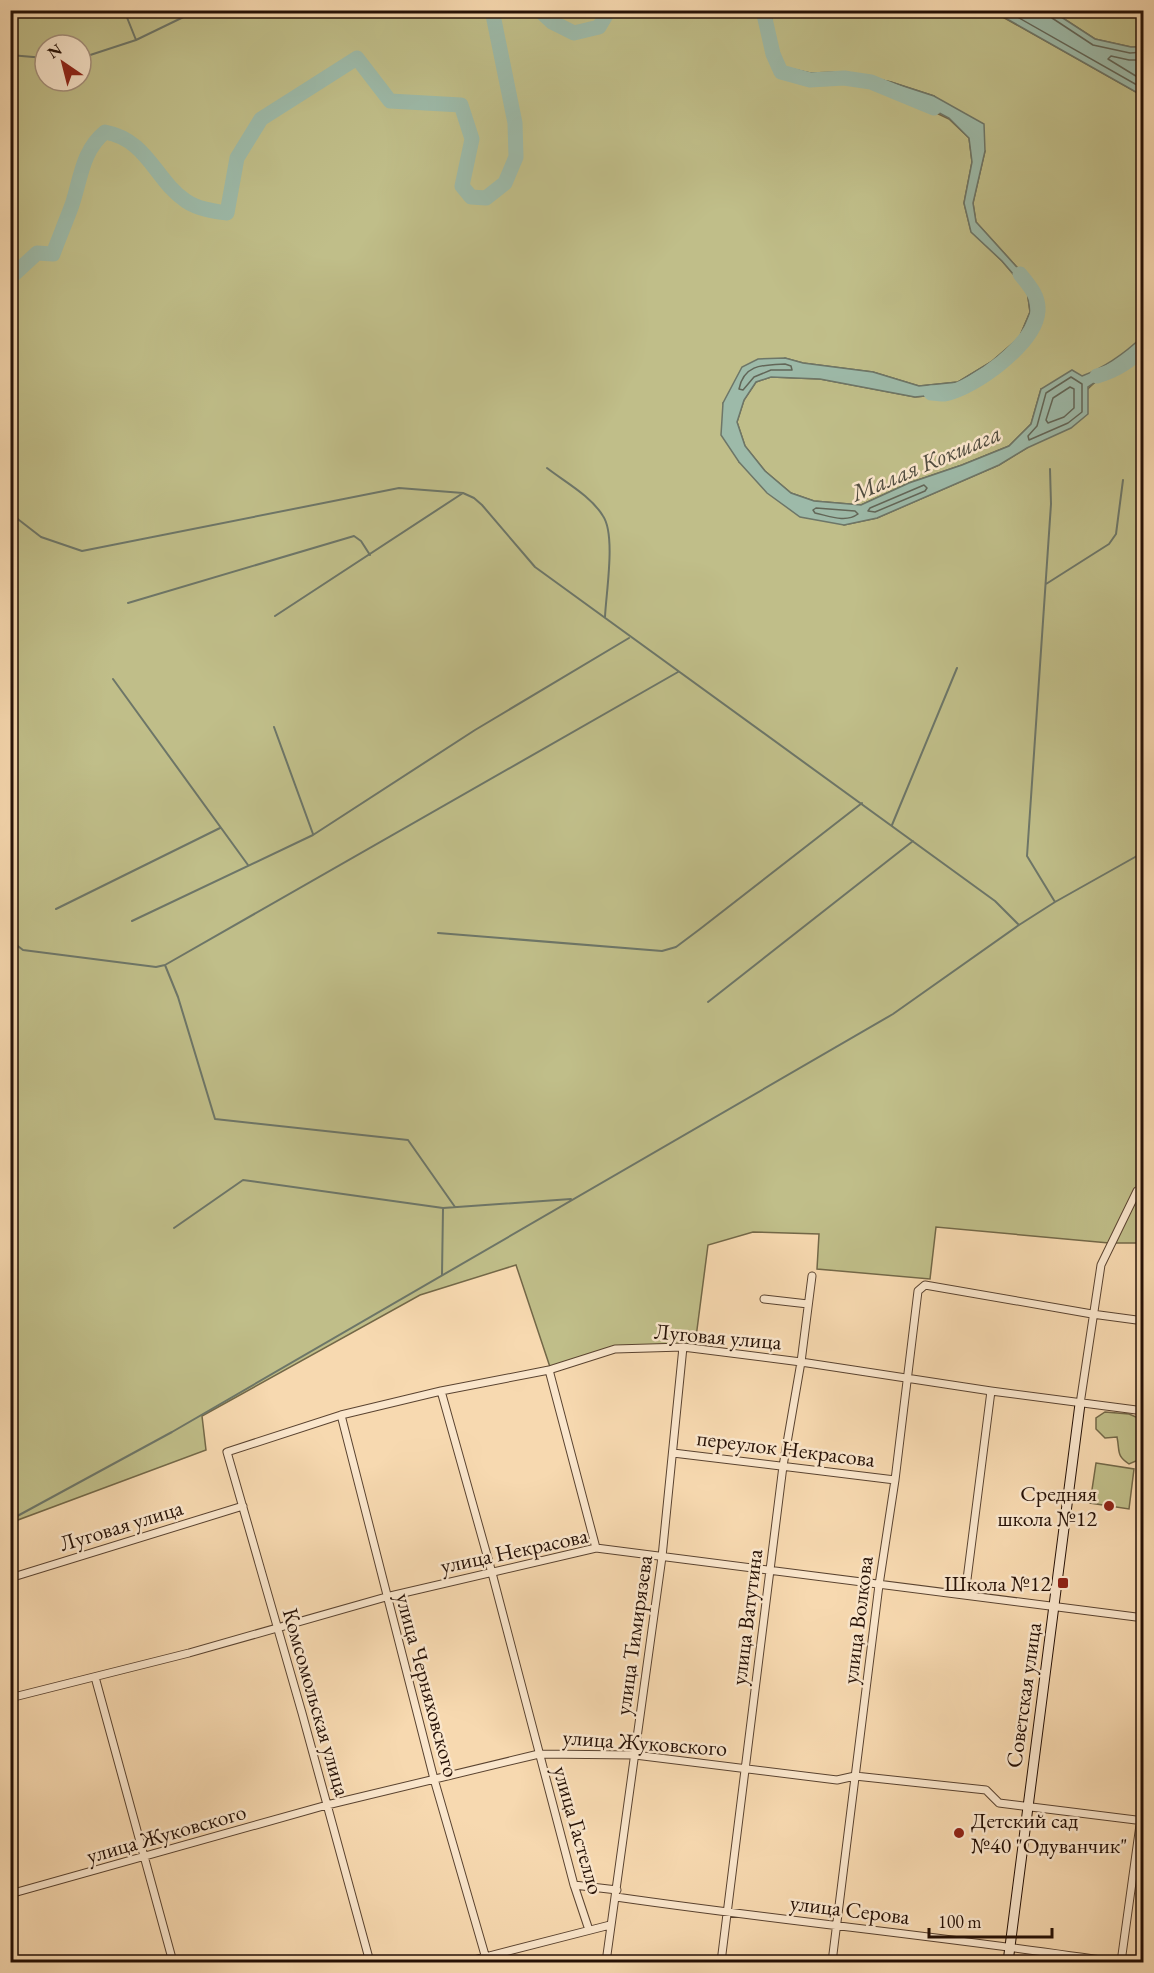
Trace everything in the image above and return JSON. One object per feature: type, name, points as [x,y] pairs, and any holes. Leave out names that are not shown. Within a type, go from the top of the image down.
[{"type":"street","name":"Советская улица","points":[[1008,1962],[1092,1314],[1103,1257],[1137,1191]]},
{"type":"street","name":"улица Ватутина","points":[[721,1962],[783,1466],[801,1362],[812,1276]]},
{"type":"street","name":"улица Волкова","points":[[832,1962],[918,1292],[925,1285],[1092,1314]]},
{"type":"street","points":[[764,1299],[808,1304]]},
{"type":"street","points":[[1092,1314],[1143,1321]]},
{"type":"street","name":"Луговая улица","points":[[227,1452],[341,1414],[441,1391],[549,1370],[615,1349],[683,1347],[1143,1411]]},
{"type":"street","name":"улица Тимирязева","points":[[606,1962],[662,1557],[683,1347]]},
{"type":"street","points":[[549,1370],[596,1548]]},
{"type":"street","name":"улица Гастелло","points":[[441,1391],[492,1573],[574,1885],[589,1930]]},
{"type":"street","points":[[964,1595],[991,1391]]},
{"type":"street","name":"улица Черняховского","points":[[341,1414],[434,1779],[487,1960]]},
{"type":"street","name":"Комсомольская улица","points":[[227,1452],[370,1962]]},
{"type":"street","name":"переулок Некрасова","points":[[673,1453],[895,1480]]},
{"type":"street","name":"Луговая улица","points":[[10,1578],[243,1506]]},
{"type":"street","name":"улица Некрасова","points":[[10,1698],[278,1628],[386,1596],[596,1548],[1143,1618]]},
{"type":"street","points":[[95,1677],[173,1962]]},
{"type":"street","name":"улица Жуковского","points":[[10,1894],[327,1805],[539,1754],[635,1755],[837,1780],[855,1776],[986,1790],[999,1803],[1142,1821]]},
{"type":"street","points":[[1121,1962],[1142,1821],[1143,1796]]},
{"type":"street","name":"улица Серова","points":[[574,1885],[727,1913],[1010,1946],[1115,1962]]},
{"type":"street","points":[[466,1962],[487,1960],[610,1925]]},
{"type":"shaded area","points":[[754,10],[759,15],[773,11],[992,11],[1143,96],[1143,1243],[1109,1243],[936,1227],[930,1279],[817,1269],[819,1234],[753,1232],[708,1245],[695,1345],[614,1346],[550,1367],[516,1265],[420,1295],[202,1416],[206,1450],[18,1520],[11,1529],[11,11]],"holes":[[[769,46],[779,66],[810,73],[846,72],[891,82],[934,96],[985,151],[973,203],[976,222],[1034,286],[1038,311],[1029,335],[996,368],[945,394],[915,397],[820,379],[771,377],[756,382],[744,400],[737,422],[745,446],[765,471],[791,493],[814,501],[861,505],[909,483],[1009,446],[1031,424],[1041,389],[1093,384],[1027,448],[999,465],[877,518],[844,525],[739,462],[723,403],[785,358],[803,363],[873,372],[919,386],[958,382],[991,362],[1019,338],[1030,312],[1027,290],[1002,261],[971,231],[964,203],[972,162],[969,138],[949,119],[871,82],[844,78],[810,80],[775,70]]]},
{"type":"shaded area","points":[[1052,11],[1143,11],[1143,47],[1131,47],[1095,39]]},
{"type":"shaded area","points":[[1105,1412],[1129,1414],[1143,1420],[1143,1458],[1129,1464],[1120,1455],[1117,1437],[1105,1438],[1096,1429],[1096,1418]]},
{"type":"shaded area","points":[[1096,1463],[1134,1469],[1129,1509],[1090,1503]]},
{"type":"water","points":[[754,11],[774,11],[766,40],[760,21]]},
{"type":"water","points":[[993,11],[1052,11],[1095,39],[1131,47],[1143,47],[1143,96]]},
{"type":"water","points":[[766,41],[779,66],[810,73],[846,72],[891,82],[934,96],[984,124],[985,151],[973,203],[976,222],[1034,286],[1038,311],[1029,335],[996,368],[945,394],[915,397],[820,379],[771,377],[756,382],[744,400],[737,422],[745,446],[765,471],[791,493],[814,501],[861,505],[909,483],[1009,446],[1031,424],[1041,389],[1072,370],[1082,376],[1107,364],[1143,336],[1143,347],[1137,355],[1088,387],[1088,414],[1071,428],[1027,448],[999,465],[877,518],[844,525],[800,517],[767,493],[739,462],[721,435],[723,403],[742,367],[758,359],[785,358],[803,363],[873,372],[919,386],[958,382],[991,362],[1019,338],[1030,312],[1027,290],[1002,261],[971,232],[964,203],[972,162],[969,138],[949,118],[917,101],[871,82],[844,78],[810,80],[775,70]]},
{"type":"waterway","points":[[124,10],[136,40]]},
{"type":"waterway","points":[[93,54],[136,40],[198,10]]},
{"type":"waterway","points":[[10,278],[37,253],[53,254],[72,205],[87,156],[97,139],[105,132],[120,136],[131,143],[186,201],[201,208],[227,213],[237,158],[261,119],[357,58],[390,101],[461,105],[472,139],[462,186],[471,197],[486,198],[505,183],[516,157],[515,123],[492,10]]},
{"type":"waterway","points":[[539,10],[552,22],[574,33],[599,27],[609,10]]},
{"type":"waterway","name":"Малая Кокшага","points":[[763,10],[773,54],[781,72],[810,80],[844,78],[871,82],[934,108]]},
{"type":"waterway","points":[[10,55],[33,57]]},
{"type":"waterway","name":"Малая Кокшага","points":[[931,393],[945,394],[972,383],[1002,362],[1027,337],[1035,324],[1038,306],[1033,291],[1020,274]]},
{"type":"waterway","name":"Малая Кокшага","points":[[1097,376],[1122,365],[1144,347]]},
{"type":"waterway","points":[[547,468],[592,502],[607,525],[610,550],[605,617]]},
{"type":"waterway","points":[[1050,469],[1051,504],[1027,856],[1055,902]]},
{"type":"waterway","points":[[1046,584],[1109,544],[1116,534],[1123,480]]},
{"type":"waterway","points":[[10,513],[41,537],[82,551],[399,488],[463,493],[482,505],[535,567],[995,901],[1019,925]]},
{"type":"waterway","points":[[275,616],[463,493]]},
{"type":"waterway","points":[[128,603],[354,536],[361,541],[370,555]]},
{"type":"waterway","points":[[132,921],[313,835],[475,730],[629,638]]},
{"type":"waterway","points":[[892,825],[957,668]]},
{"type":"waterway","points":[[10,940],[23,950],[156,967],[165,965],[678,672]]},
{"type":"waterway","points":[[113,679],[248,865]]},
{"type":"waterway","points":[[274,727],[313,834]]},
{"type":"waterway","points":[[438,933],[662,951],[676,947],[862,803]]},
{"type":"waterway","points":[[56,909],[220,828]]},
{"type":"waterway","points":[[708,1002],[913,841]]},
{"type":"waterway","points":[[10,1520],[172,1432],[893,1014],[1019,925],[1144,852]]},
{"type":"waterway","points":[[165,965],[178,997],[215,1119],[408,1140],[455,1207]]},
{"type":"waterway","points":[[174,1228],[243,1180],[443,1208],[571,1199]]},
{"type":"waterway","points":[[442,1275],[443,1209]]},
{"type":"place","name":"Средняя школа №12","points":[[1109,1506]]},
{"type":"place","name":"Школа №12","points":[[1063,1583]]},
{"type":"place","name":"Детский сад №40 \"Одуванчик\"","points":[[959,1833]]}]
